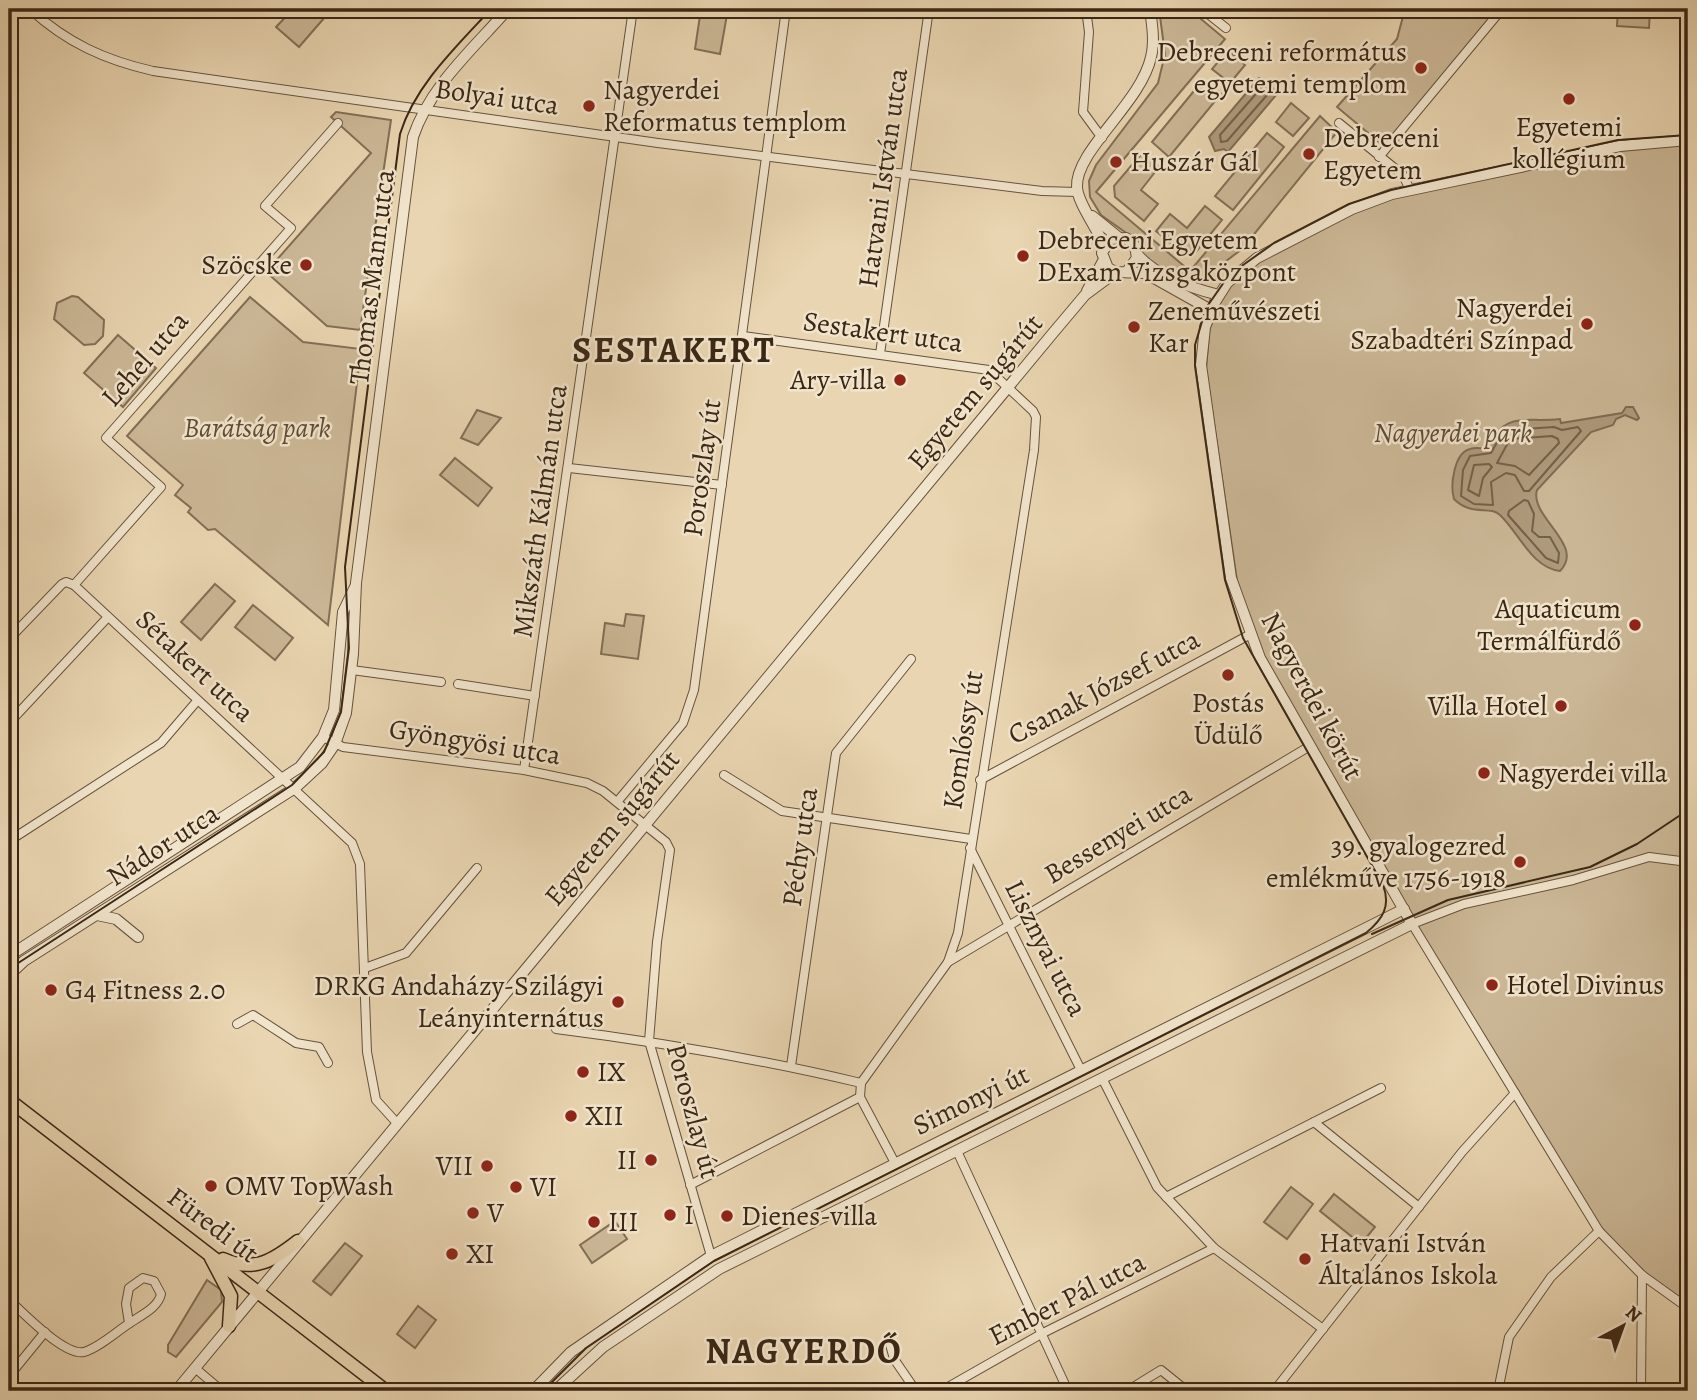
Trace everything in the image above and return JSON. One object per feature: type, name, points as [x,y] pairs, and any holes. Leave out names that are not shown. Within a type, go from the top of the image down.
[{"type":"main road","name":"Füredi út","points":[[9,1100],[386,1391]]},
{"type":"main road","points":[[207,1252],[231,1263],[256,1266],[273,1260],[298,1241]]},
{"type":"main road","points":[[207,1252],[231,1296],[229,1326]]},
{"type":"street","name":"Bolyai utca","points":[[30,9],[65,38],[120,64],[153,72],[768,157],[1042,191],[1077,192]]},
{"type":"street","name":"Thomas Mann utca","points":[[335,744],[346,713],[352,670],[356,583],[410,152],[422,110],[436,90],[508,9]]},
{"type":"street","name":"Mikszáth Kálmán utca","points":[[524,770],[633,9]]},
{"type":"street","name":"Poroszlay út","points":[[617,802],[683,723],[695,690],[786,9]]},
{"type":"street","name":"Hatvani István utca","points":[[880,354],[908,174],[929,9]]},
{"type":"street","points":[[1086,9],[1089,32],[1083,111],[1102,138]]},
{"type":"street","points":[[1150,9],[1152,57],[1142,83],[1084,160],[1077,181],[1077,192],[1104,245],[1103,261],[1116,272],[1145,273],[1210,310]]},
{"type":"street","points":[[1202,9],[1226,28]]},
{"type":"street","points":[[1379,157],[1502,9]]},
{"type":"street","name":"Lehel utca","points":[[9,639],[62,584],[66,582],[74,586],[162,487],[106,438],[291,228],[265,206],[338,123]]},
{"type":"street","points":[[1339,123],[1403,175],[1410,190]]},
{"type":"street","name":"Nagyerdei körút","points":[[1688,140],[1643,142],[1410,190],[1352,209],[1257,258],[1234,276],[1210,310],[1202,345],[1201,365],[1231,578],[1249,635],[1412,924],[1599,1231],[1642,1275],[1688,1308]]},
{"type":"street","points":[[1089,213],[1118,237],[1129,240],[1149,265],[1191,288],[1219,295]]},
{"type":"street","points":[[1104,245],[1118,237]]},
{"type":"street","points":[[1128,271],[1136,262],[1138,254]]},
{"type":"street","name":"Egyetem sugárút","points":[[176,1391],[396,1122],[1085,296],[1103,261]]},
{"type":"street","name":"Egyetem sugárút","points":[[1085,296],[1116,272]]},
{"type":"street","name":"Sestakert utca","points":[[743,336],[989,370],[1007,390]]},
{"type":"street","name":"Komlóssy út","points":[[861,1083],[948,962],[958,933],[1035,436],[1033,411],[1007,390]]},
{"type":"street","points":[[569,468],[722,485]]},
{"type":"street","name":"Thomas Mann utca","points":[[323,737],[334,709],[343,612],[356,583]]},
{"type":"street","name":"Sétakert utca","points":[[74,586],[286,780]]},
{"type":"street","points":[[9,723],[108,617]]},
{"type":"street","name":"Csanak József utca","points":[[980,780],[1249,635]]},
{"type":"street","name":"Péchy utca","points":[[791,1066],[836,753],[912,659]]},
{"type":"street","points":[[352,670],[441,682]]},
{"type":"street","points":[[457,684],[535,696]]},
{"type":"street","points":[[9,841],[161,743],[197,701]]},
{"type":"street","name":"Gyöngyösi utca","points":[[323,737],[335,744],[524,770],[587,783],[617,802],[657,834],[670,850]]},
{"type":"street","name":"Nádor utca","points":[[9,956],[286,780],[312,754],[323,737]]},
{"type":"street","name":"Nádor utca","points":[[9,975],[24,961],[295,788],[322,763],[335,744]]},
{"type":"street","name":"Bessenyei utca","points":[[948,962],[1310,746]]},
{"type":"street","points":[[724,775],[782,811],[970,843]]},
{"type":"street","points":[[286,780],[352,844],[357,853],[365,968],[367,1052],[376,1100],[396,1122]]},
{"type":"street","name":"Lisznyai utca","points":[[970,843],[1082,1070]]},
{"type":"street","name":"Poroszlay út","points":[[670,850],[657,942],[649,1041],[711,1256]]},
{"type":"street","points":[[1412,924],[1464,904],[1573,880],[1649,857],[1688,862]]},
{"type":"street","points":[[365,968],[405,953],[477,868]]},
{"type":"street","points":[[110,891],[117,902]]},
{"type":"street","name":"Simonyi út","points":[[533,1391],[571,1352],[711,1256],[1404,909]]},
{"type":"street","points":[[96,915],[116,919],[138,937]]},
{"type":"street","name":"Simonyi út","points":[[555,1391],[603,1347],[719,1269],[1412,924]]},
{"type":"street","points":[[237,1024],[253,1015],[296,1043],[319,1047],[328,1063]]},
{"type":"street","points":[[556,1029],[649,1041],[791,1066],[861,1083],[860,1097],[895,1163]]},
{"type":"street","points":[[1101,1078],[1157,1187],[1214,1248],[1323,1329]]},
{"type":"street","points":[[1166,1197],[1381,1088]]},
{"type":"street","points":[[1274,1391],[1462,1152],[1515,1093]]},
{"type":"street","points":[[690,1185],[860,1097]]},
{"type":"street","points":[[1314,1122],[1419,1208]]},
{"type":"street","points":[[957,1151],[1068,1391]]},
{"type":"street","points":[[1498,1391],[1509,1337],[1551,1277],[1599,1231]]},
{"type":"street","name":"Ember Pál utca","points":[[940,1391],[1042,1333],[1214,1248]]},
{"type":"street","points":[[1641,1391],[1642,1275]]},
{"type":"street","points":[[9,1300],[46,1332],[77,1352],[87,1351],[129,1324],[158,1302],[161,1294],[154,1281],[143,1278],[129,1288],[126,1304],[129,1324]]},
{"type":"street","points":[[9,1376],[15,1362],[46,1332]]},
{"type":"street","points":[[889,1341],[894,1359],[916,1391]]},
{"type":"street","points":[[195,1368],[222,1391]]},
{"type":"street","points":[[1127,1391],[1161,1370],[1187,1391]]},
{"type":"green space","points":[[293,9],[332,9],[299,47],[276,27]]},
{"type":"green space","points":[[701,9],[728,9],[720,54],[695,49]]},
{"type":"green space","points":[[1159,9],[1189,9],[1225,39],[1096,192],[1190,271],[1320,116],[1337,132],[1242,249],[1193,286],[1144,258],[1136,240],[1101,215],[1090,197],[1089,181],[1096,165],[1158,83],[1165,54]]},
{"type":"green space","points":[[1405,9],[1499,9],[1386,148],[1337,107],[1397,39]]},
{"type":"green space","points":[[1618,9],[1650,9],[1649,28],[1617,26]]},
{"type":"green space","points":[[1228,50],[1245,65],[1230,83],[1212,69]]},
{"type":"green space","points":[[1203,80],[1221,94],[1169,157],[1152,142]]},
{"type":"green space","points":[[1291,103],[1309,118],[1293,136],[1276,122]]},
{"type":"green space","points":[[336,112],[391,120],[360,330],[327,326],[266,272],[371,153],[331,117]]},
{"type":"green space","points":[[1267,133],[1284,147],[1233,210],[1215,196]]},
{"type":"green space","name":"Nagyerdei park","points":[[1688,140],[1688,1308],[1663,1291],[1599,1231],[1482,1040],[1260,658],[1237,581],[1206,369],[1211,310],[1244,267],[1392,194],[1574,156]]},
{"type":"green space","points":[[1142,153],[1159,167],[1141,190],[1158,204],[1144,221],[1115,197],[1114,186]]},
{"type":"green space","points":[[1205,206],[1222,220],[1195,253],[1184,254],[1156,231],[1170,214],[1187,228]]},
{"type":"green space","points":[[72,296],[78,297],[104,320],[103,336],[95,344],[84,345],[54,319],[57,303]]},
{"type":"green space","name":"Barátság park","points":[[250,297],[303,342],[361,349],[328,625],[215,529],[208,530],[188,512],[191,508],[175,495],[183,485],[127,436]]},
{"type":"green space","points":[[118,335],[156,368],[123,407],[84,373]]},
{"type":"green space","points":[[477,410],[501,418],[478,445],[461,438]]},
{"type":"green space","points":[[455,458],[492,488],[478,506],[440,475]]},
{"type":"green space","points":[[215,584],[235,601],[201,640],[181,622]]},
{"type":"green space","points":[[253,605],[293,638],[275,660],[235,627]]},
{"type":"green space","points":[[626,614],[644,616],[638,659],[601,654],[605,623],[624,626]]},
{"type":"green space","points":[[1291,1187],[1313,1204],[1287,1239],[1264,1222]]},
{"type":"green space","points":[[1334,1194],[1375,1227],[1361,1244],[1320,1211]]},
{"type":"green space","points":[[615,1221],[627,1239],[592,1263],[580,1245]]},
{"type":"green space","points":[[345,1243],[362,1256],[331,1295],[313,1281]]},
{"type":"green space","points":[[207,1280],[221,1290],[222,1302],[176,1357],[168,1352],[168,1345]]},
{"type":"green space","points":[[418,1306],[436,1320],[415,1348],[397,1334]]},
{"type":"water","points":[[1259,78],[1270,84],[1277,94],[1228,152],[1224,149],[1215,151],[1209,137]]},
{"type":"water","points":[[1626,407],[1633,407],[1639,418],[1637,420],[1625,415],[1616,419],[1613,425],[1591,432],[1537,490],[1541,510],[1566,551],[1566,561],[1560,571],[1541,564],[1496,512],[1467,508],[1454,499],[1453,478],[1460,457],[1470,449],[1487,448],[1501,428],[1509,423],[1560,419],[1561,423],[1622,413]]},
{"type":"tram line","points":[[9,969],[292,785],[324,752],[341,712],[349,648],[345,567],[400,134],[426,83],[491,9]]},
{"type":"tram line","points":[[543,1391],[586,1348],[714,1261],[1366,933],[1377,923],[1386,906],[1383,885],[1243,638],[1225,580],[1195,366],[1195,345],[1206,308],[1229,275],[1274,243],[1349,204],[1391,190],[1618,140],[1688,135]]},
{"type":"tram line","points":[[1372,934],[1448,900],[1590,867],[1637,844],[1688,810]]},
{"type":"place","name":"Debreceni református egyetemi templom","points":[[1421,68]]},
{"type":"place","name":"Egyetemi kollégium","points":[[1569,99]]},
{"type":"place","name":"Nagyerdei Reformatus templom","points":[[589,106]]},
{"type":"place","name":"Debreceni Egyetem","points":[[1309,154]]},
{"type":"place","name":"Huszár Gál","points":[[1116,162]]},
{"type":"place","name":"Debreceni Egyetem DExam Vizsgaközpont","points":[[1023,256]]},
{"type":"place","name":"Szöcske","points":[[306,265]]},
{"type":"place","name":"Nagyerdei Szabadtéri Színpad","points":[[1587,324]]},
{"type":"place","name":"Zeneművészeti Kar","points":[[1134,327]]},
{"type":"place","name":"Ary-villa","points":[[900,380]]},
{"type":"place","name":"Aquaticum Termálfürdő","points":[[1635,625]]},
{"type":"place","name":"Postás Üdülő","points":[[1228,675]]},
{"type":"place","name":"Villa Hotel","points":[[1561,706]]},
{"type":"place","name":"Nagyerdei villa","points":[[1484,773]]},
{"type":"place","name":"39. gyalogezred emlékműve 1756-1918","points":[[1520,862]]},
{"type":"place","name":"Hotel Divinus","points":[[1492,985]]},
{"type":"place","name":"G4 Fitness 2.0","points":[[51,990]]},
{"type":"place","name":"DRKG Andaházy-Szilágyi Leányinternátus","points":[[618,1002]]},
{"type":"place","name":"IX","points":[[583,1072]]},
{"type":"place","name":"XII","points":[[571,1116]]},
{"type":"place","name":"II","points":[[651,1160]]},
{"type":"place","name":"VII","points":[[487,1166]]},
{"type":"place","name":"OMV TopWash","points":[[211,1186]]},
{"type":"place","name":"VI","points":[[516,1187]]},
{"type":"place","name":"V","points":[[473,1213]]},
{"type":"place","name":"I","points":[[670,1215]]},
{"type":"place","name":"Dienes-villa","points":[[727,1216]]},
{"type":"place","name":"III","points":[[594,1222]]},
{"type":"place","name":"XI","points":[[452,1254]]},
{"type":"place","name":"Hatvani István Általános Iskola","points":[[1305,1259]]},
{"type":"district","name":"SESTAKERT","points":[[674,350]]},
{"type":"district","name":"NAGYERDŐ","points":[[804,1351]]}]
